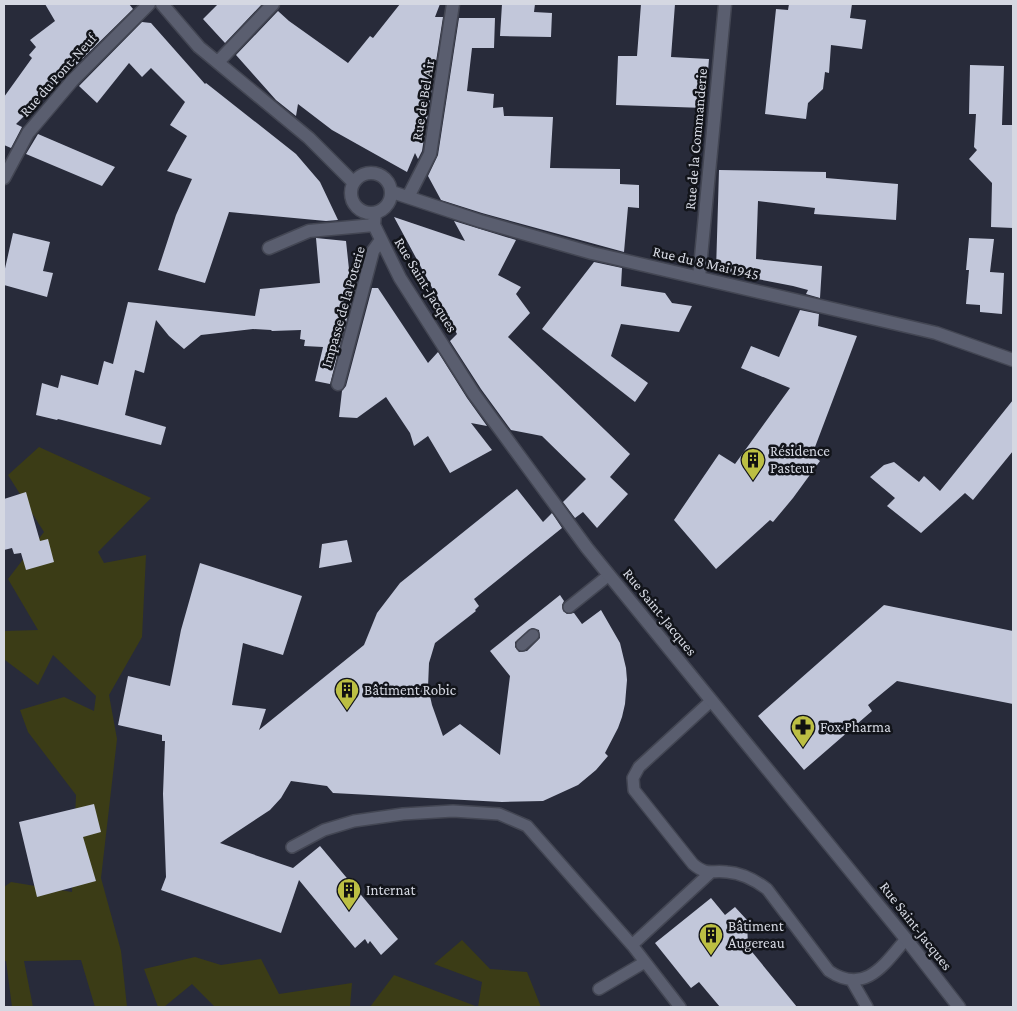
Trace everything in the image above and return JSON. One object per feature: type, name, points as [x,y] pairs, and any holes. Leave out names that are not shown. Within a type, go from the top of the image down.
[{"type":"street","name":"Rue du Pont-Neuf","points":[[4,178],[28,133],[72,81],[149,4]]},
{"type":"street","points":[[162,4],[199,46],[310,138],[353,182]]},
{"type":"street","points":[[218,62],[273,4]]},
{"type":"street","name":"Rue de Bel Air","points":[[408,197],[430,154],[453,4]]},
{"type":"street","name":"Rue de la Commanderie","points":[[699,278],[725,4]]},
{"type":"street","points":[[269,248],[309,231],[374,219],[389,203],[392,192],[387,180],[376,172],[363,174],[353,182],[351,195],[357,207],[374,219]]},
{"type":"street","name":"Rue du 8 Mai 1945","points":[[392,192],[480,222],[573,248],[936,333],[1013,360]]},
{"type":"street","name":"Rue Saint-Jacques","points":[[374,219],[381,240],[400,278],[474,394],[587,548],[906,939],[959,1007]]},
{"type":"street","name":"Impasse de la Poterie","points":[[338,384],[373,251],[381,240]]},
{"type":"lane","points":[[569,607],[609,575]]},
{"type":"lane","points":[[522,645],[533,635]]},
{"type":"lane","points":[[711,701],[639,768],[633,778],[634,790],[693,864],[701,871],[738,874],[754,880],[767,889],[829,971],[838,977],[852,981],[869,978],[883,966],[906,939]]},
{"type":"lane","points":[[292,846],[324,830],[354,821],[402,814],[453,811],[499,814],[527,826],[632,945],[680,1007]]},
{"type":"lane","points":[[632,945],[710,873]]},
{"type":"lane","points":[[599,990],[645,962]]},
{"type":"lane","points":[[852,981],[867,1007]]},
{"type":"shaded area","points":[[39,447],[151,498],[98,552],[104,563],[146,555],[142,637],[109,695],[117,739],[101,878],[121,951],[127,1007],[95,1007],[81,960],[24,961],[33,1007],[12,1007],[6,961],[4,961],[4,887],[11,882],[72,892],[76,795],[28,732],[20,710],[64,697],[94,711],[96,696],[53,655],[38,685],[5,660],[4,667],[4,631],[38,630],[8,579],[44,532],[8,475]]},
{"type":"shaded area","points":[[462,940],[490,969],[527,972],[541,1007],[478,1007],[482,982],[434,964]]},
{"type":"shaded area","points":[[195,957],[221,965],[261,959],[279,994],[352,983],[350,1007],[215,1007],[192,984],[164,1007],[158,1007],[144,969]]},
{"type":"shaded area","points":[[394,975],[478,1007],[370,1007]]},
{"type":"building","points":[[45,4],[129,4],[133,9],[16,124],[22,127],[11,148],[4,145],[4,97],[32,58],[29,55],[36,47],[30,40],[55,21]]},
{"type":"building","points":[[218,4],[262,4],[225,43],[203,19]]},
{"type":"building","points":[[400,4],[440,4],[435,17],[443,17],[422,151],[418,159],[415,153],[407,172],[332,130],[298,104],[296,116],[276,100],[236,55],[278,11],[348,63],[370,36],[373,38]]},
{"type":"building","points":[[502,4],[535,4],[534,12],[552,13],[551,37],[500,36]]},
{"type":"building","points":[[641,4],[675,4],[671,57],[709,59],[705,108],[616,105],[618,56],[637,56]]},
{"type":"building","points":[[789,4],[852,4],[850,18],[866,20],[862,49],[831,45],[829,73],[825,72],[823,89],[808,103],[806,119],[765,114],[776,9],[788,10]]},
{"type":"building","points":[[459,18],[495,18],[494,48],[472,48],[467,91],[494,94],[493,108],[503,107],[504,116],[553,117],[550,168],[620,169],[620,184],[639,185],[639,208],[628,207],[624,252],[441,200],[428,176],[438,155]]},
{"type":"building","points":[[142,22],[151,23],[205,84],[296,154],[320,182],[338,220],[326,221],[229,212],[205,283],[158,270],[176,215],[192,179],[167,171],[187,136],[170,125],[185,102],[151,68],[142,77],[129,63],[97,103],[79,86]]},
{"type":"building","points":[[970,65],[1004,66],[1002,125],[1013,125],[1013,228],[991,227],[992,183],[969,159],[977,150],[974,147],[976,114],[969,114]]},
{"type":"building","points":[[38,134],[115,167],[102,186],[26,154]]},
{"type":"building","points":[[719,170],[826,172],[826,178],[898,184],[896,220],[814,214],[815,208],[758,201],[756,259],[822,266],[820,298],[806,294],[808,290],[793,286],[716,271]]},
{"type":"building","points":[[394,217],[465,241],[454,221],[516,240],[498,275],[521,287],[516,294],[530,313],[508,337],[630,454],[610,477],[628,494],[597,528],[583,512],[575,518],[563,502],[586,479],[542,436],[511,430],[481,389],[450,341],[457,334]]},
{"type":"building","points":[[13,233],[50,242],[43,271],[53,273],[47,297],[4,285],[4,273]]},
{"type":"building","points":[[316,238],[346,241],[351,288],[355,288],[330,384],[315,381],[323,347],[304,346],[305,340],[300,339],[301,330],[272,331],[253,329],[201,335],[184,349],[169,336],[156,320],[144,373],[135,370],[125,415],[166,427],[161,445],[36,415],[42,383],[58,388],[61,375],[98,385],[104,361],[113,364],[128,302],[255,316],[260,289],[320,283]]},
{"type":"building","points":[[969,238],[994,239],[990,272],[1004,273],[1002,314],[980,312],[980,305],[966,304],[969,270],[966,270]]},
{"type":"building","points":[[594,262],[622,268],[621,286],[665,293],[672,303],[692,306],[679,332],[621,324],[611,356],[648,383],[635,402],[542,329]]},
{"type":"building","points":[[372,288],[378,288],[428,363],[438,352],[487,426],[471,423],[492,450],[450,473],[428,436],[414,446],[410,433],[386,397],[357,418],[339,417],[342,391],[346,386]]},
{"type":"building","points":[[800,310],[819,314],[818,326],[857,336],[812,455],[820,461],[773,522],[770,520],[716,569],[674,520],[719,454],[735,464],[790,388],[741,368],[751,346],[779,357]]},
{"type":"building","points":[[1013,400],[1013,451],[973,500],[965,493],[921,533],[887,506],[895,498],[870,477],[884,465],[894,462],[919,482],[924,476],[940,491]]},
{"type":"building","name":"Bâtiment Robic","points":[[517,489],[543,522],[552,513],[562,528],[474,599],[479,606],[476,611],[435,643],[429,663],[428,687],[432,705],[443,736],[460,724],[500,755],[510,676],[490,651],[560,595],[564,601],[562,605],[563,611],[567,614],[574,613],[582,624],[601,610],[620,643],[627,680],[625,704],[618,728],[605,753],[608,756],[596,770],[578,785],[543,801],[502,802],[333,793],[327,786],[291,781],[281,798],[270,810],[220,843],[293,868],[320,846],[398,939],[381,955],[370,941],[368,944],[365,939],[355,948],[299,880],[281,933],[161,890],[166,877],[163,794],[165,741],[162,741],[162,735],[118,725],[128,676],[170,686],[181,630],[200,563],[302,596],[283,655],[243,643],[232,705],[266,709],[259,730],[364,645],[377,613],[400,583]],"holes":[[[532,628],[539,630],[540,638],[527,651],[519,652],[515,647],[515,642]]]},
{"type":"building","points":[[26,492],[40,541],[48,539],[54,562],[26,570],[21,553],[14,554],[12,548],[4,550],[4,499]]},
{"type":"building","points":[[347,540],[352,562],[319,568],[322,544]]},
{"type":"building","points":[[884,605],[1013,631],[1013,704],[897,681],[868,705],[872,711],[804,770],[758,716]]},
{"type":"building","points":[[94,804],[101,832],[83,837],[96,881],[37,897],[19,822]]},
{"type":"building","name":"Bâtiment Augereau","points":[[711,898],[725,915],[735,907],[747,920],[748,947],[797,1007],[720,1007],[699,982],[691,988],[655,943]]},
{"type":"place","name":"Résidence Pasteur","points":[[753,481]]},
{"type":"place","name":"Bâtiment Robic","points":[[347,711]]},
{"type":"place","name":"Fox Pharma","points":[[803,748]]},
{"type":"place","name":"Internat","points":[[349,911]]},
{"type":"place","name":"Bâtiment Augereau","points":[[711,956]]}]
